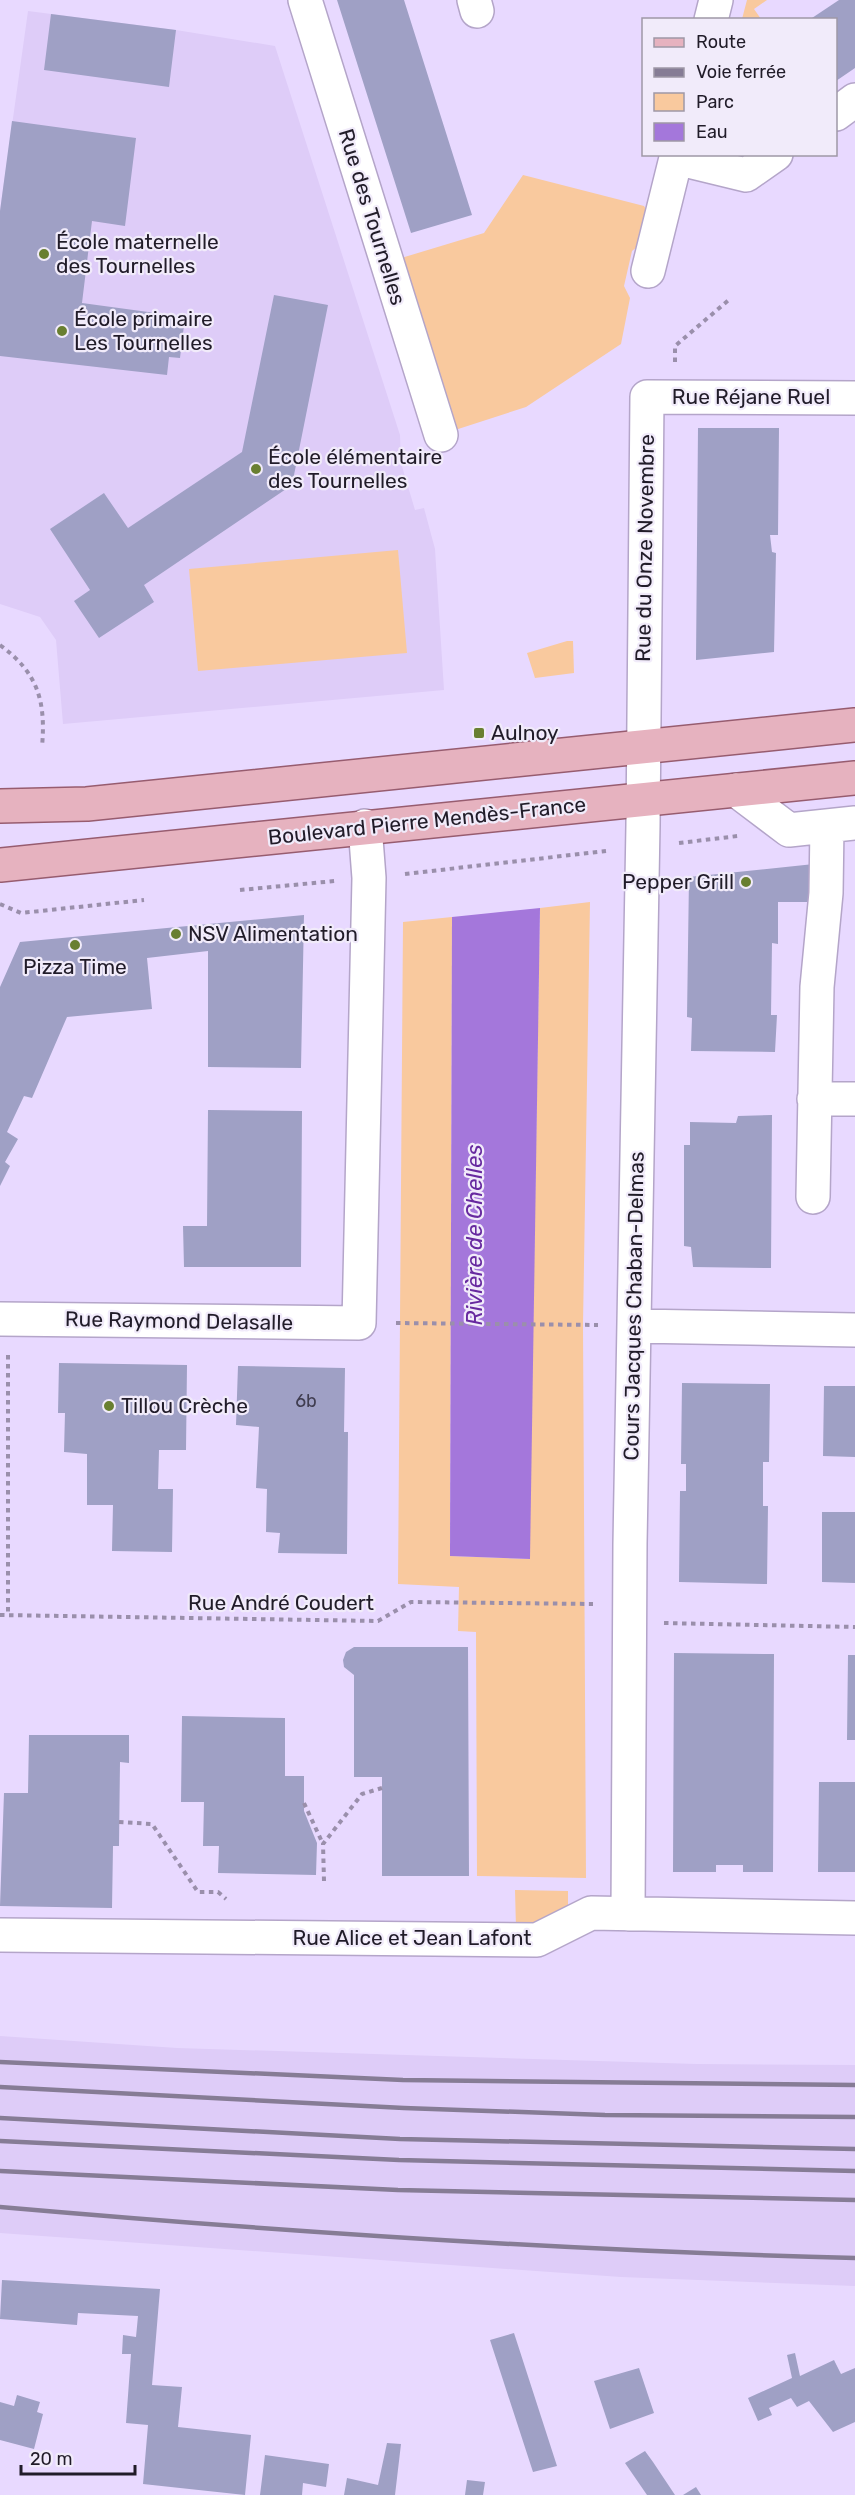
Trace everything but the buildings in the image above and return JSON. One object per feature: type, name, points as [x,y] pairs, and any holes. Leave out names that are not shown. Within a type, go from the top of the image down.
[{"type":"main road","points":[[0,806],[87,804],[855,725]]},
{"type":"main road","name":"Boulevard Pierre Mendès-France","points":[[0,865],[365,826],[855,778]]},
{"type":"street","name":"Rue des Tournelles","points":[[305,0],[441,435]]},
{"type":"street","points":[[712,18],[716,0]]},
{"type":"street","points":[[837,113],[855,100]]},
{"type":"street","points":[[648,271],[677,156],[746,175],[773,156]]},
{"type":"street","name":"Rue Réjane Ruel","points":[[661,397],[855,398]]},
{"type":"street","name":"Rue du Onze Novembre","points":[[643,698],[661,397]]},
{"type":"street","name":"Cours Jacques Chaban-Delmas","points":[[628,1914],[643,698]]},
{"type":"street","points":[[736,790],[789,830],[841,825],[826,893],[817,987],[813,1197]]},
{"type":"street","points":[[365,826],[369,878]]},
{"type":"street","name":"Rue Raymond Delasalle","points":[[4,1319],[359,1323],[369,878]]},
{"type":"street","points":[[814,1099],[855,1100]]},
{"type":"street","points":[[635,1326],[855,1330]]},
{"type":"street","name":"Rue Alice et Jean Lafont","points":[[0,1935],[537,1940],[591,1913],[855,1918]]},
{"type":"path","points":[[661,397],[675,346],[731,298]]},
{"type":"path","points":[[0,645],[18,658],[39,689],[45,718],[42,747]]},
{"type":"path","points":[[669,844],[789,830]]},
{"type":"path","points":[[240,890],[616,850]]},
{"type":"path","points":[[0,904],[21,913],[144,900]]},
{"type":"path","points":[[4,1319],[8,1359],[8,1615]]},
{"type":"path","points":[[399,1323],[583,1325]]},
{"type":"path","points":[[0,1359],[8,1359]]},
{"type":"path","name":"Rue André Coudert","points":[[0,1615],[378,1621],[411,1602],[855,1627]]},
{"type":"path","points":[[323,1844],[362,1794],[382,1788]]},
{"type":"path","points":[[304,1803],[323,1844],[324,1881]]},
{"type":"path","points":[[119,1822],[152,1824],[198,1892],[218,1892],[226,1899]]},
{"type":"shaded area","name":"École primaire Les Tournelles","points":[[28,11],[176,30],[275,46],[400,435],[401,463],[415,510],[424,508],[435,549],[444,690],[63,724],[56,640],[40,617],[0,604],[0,211]]},
{"type":"shaded area","points":[[0,2036],[177,2048],[697,2064],[855,2065],[855,2286],[621,2277],[0,2233]]},
{"type":"green space","points":[[747,0],[767,0],[754,9],[760,18],[742,18]]},
{"type":"green space","points":[[523,175],[644,206],[647,211],[637,247],[632,251],[624,286],[630,298],[621,344],[526,407],[452,431],[398,259],[484,233]]},
{"type":"green space","points":[[398,550],[407,653],[198,671],[189,569]]},
{"type":"green space","points":[[573,641],[574,673],[535,678],[527,653]]},
{"type":"green space","points":[[590,902],[583,1325],[586,1878],[477,1876],[476,1632],[458,1631],[459,1587],[398,1584],[403,922],[452,917],[450,1556],[529,1559],[540,908]]},
{"type":"green space","points":[[515,1890],[568,1891],[568,1912],[539,1928],[516,1928]]},
{"type":"water","name":"Rivière de Chelles","points":[[540,908],[530,1559],[450,1556],[452,917]]},
{"type":"railway","points":[[0,2062],[403,2080],[855,2085]]},
{"type":"railway","points":[[0,2087],[404,2108],[605,2115],[855,2117]]},
{"type":"railway","points":[[0,2118],[400,2139],[855,2149]]},
{"type":"railway","points":[[0,2141],[399,2160],[855,2171]]},
{"type":"railway","points":[[0,2171],[398,2190],[855,2200]]},
{"type":"railway","points":[[0,2207],[214,2225],[427,2239],[641,2251],[855,2258]]},
{"type":"place","name":"École maternelle des Tournelles","points":[[44,254]]},
{"type":"place","name":"École primaire Les Tournelles","points":[[62,331]]},
{"type":"place","name":"École élémentaire des Tournelles","points":[[256,469]]},
{"type":"place","name":"Aulnoy","points":[[479,733]]},
{"type":"place","name":"Pepper Grill","points":[[746,882]]},
{"type":"place","name":"NSV Alimentation","points":[[176,934]]},
{"type":"place","name":"Pizza Time","points":[[75,945]]},
{"type":"place","name":"Tillou Crèche","points":[[109,1406]]}]
